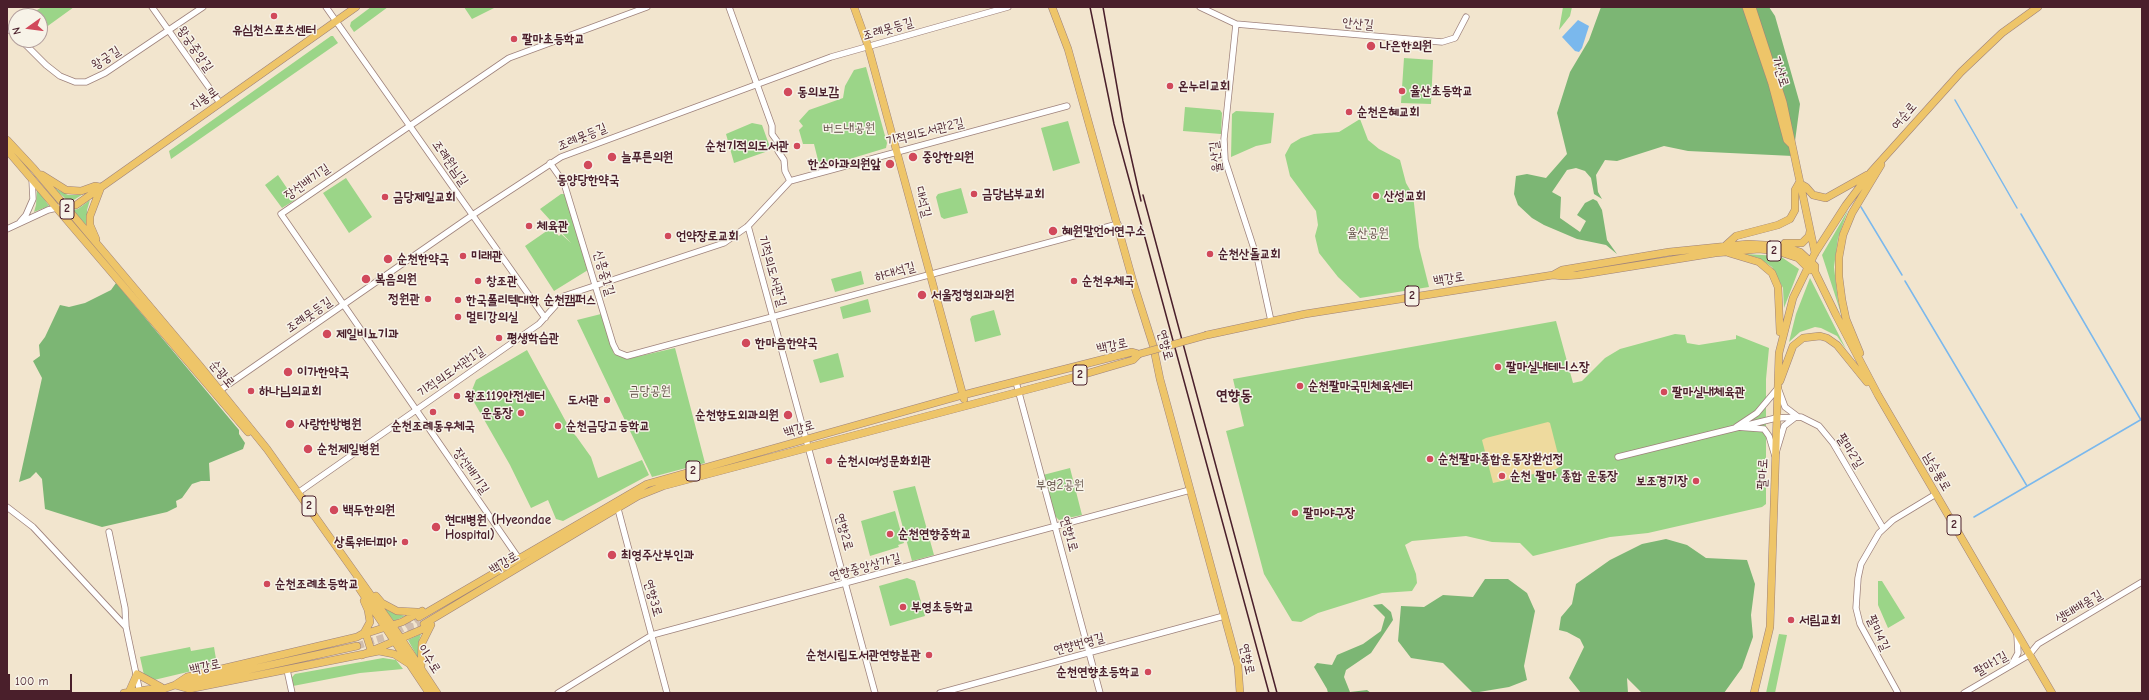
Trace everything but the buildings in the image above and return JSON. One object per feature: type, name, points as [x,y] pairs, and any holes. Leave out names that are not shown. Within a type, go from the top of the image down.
[{"type":"main road","name":"지봉로","points":[[65,206],[76,205],[356,7]]},
{"type":"main road","name":"대석길","points":[[854,7],[868,46],[966,405]]},
{"type":"main road","name":"연향로","points":[[1052,7],[1068,49],[1153,345],[1160,379],[1238,666],[1240,693]]},
{"type":"main road","name":"가산로","points":[[1746,7],[1772,84],[1787,140],[1791,144]]},
{"type":"main road","name":"가산로","points":[[1752,7],[1792,139],[1791,144],[1815,253]]},
{"type":"main road","name":"여순로","points":[[1809,264],[1846,205],[1871,172],[1917,119],[1967,66],[2002,34],[2038,7]]},
{"type":"main road","name":"순광로","points":[[7,140],[65,206],[300,492],[361,586]]},
{"type":"main road","name":"순광로","points":[[7,150],[218,392],[291,488],[398,639]]},
{"type":"main road","points":[[1878,395],[1846,319],[1839,277],[1843,235],[1852,213],[1885,157]]},
{"type":"main road","points":[[34,169],[66,190],[81,191],[95,186],[101,187],[90,216],[90,225],[100,249]]},
{"type":"main road","points":[[1781,342],[1778,287],[1772,274],[1759,262],[1725,249],[1736,236],[1778,226],[1790,219],[1795,210],[1795,190],[1799,183],[1806,187],[1813,195],[1826,198],[1871,172]]},
{"type":"main road","points":[[1748,244],[1757,240],[1796,244],[1805,240],[1810,231]]},
{"type":"main road","name":"백강로","points":[[1725,249],[1748,244],[1782,246],[1800,252],[1809,264],[1810,271],[1815,272]]},
{"type":"main road","name":"백강로","points":[[418,614],[587,522],[647,484],[808,442],[1019,391],[1133,360],[1139,354],[1207,335],[1271,321],[1378,302],[1553,275],[1562,270],[1626,259],[1725,249],[1759,249],[1777,251],[1798,258],[1809,264]]},
{"type":"main road","name":"팔마로","points":[[1754,693],[1770,627],[1776,418],[1781,342],[1793,298],[1809,264]]},
{"type":"main road","name":"남승룡로","points":[[1815,272],[1845,335],[1878,395],[2052,693]]},
{"type":"main road","points":[[1778,387],[1793,346],[1804,338],[1820,336],[1827,338],[1837,345],[1878,395]]},
{"type":"main road","name":"백강로","points":[[587,522],[618,509],[638,496],[663,486],[963,395],[1132,352],[1139,354]]},
{"type":"main road","name":"2","points":[[390,626],[418,614],[575,522],[587,522]]},
{"type":"main road","name":"2","points":[[398,639],[426,626],[544,557],[580,534],[587,522]]},
{"type":"main road","points":[[357,637],[364,633],[370,622],[368,610],[360,596],[361,586]]},
{"type":"main road","name":"2","points":[[361,586],[370,588],[379,600],[393,609],[406,613],[418,614]]},
{"type":"main road","points":[[175,685],[189,688],[379,651],[394,654],[419,670],[422,643],[426,626],[418,614]]},
{"type":"main road","points":[[175,685],[186,677],[357,637],[390,626]]},
{"type":"main road","points":[[366,634],[371,650]]},
{"type":"main road","points":[[362,654],[398,639]]},
{"type":"main road","name":"이수로","points":[[398,639],[437,693]]},
{"type":"main road","name":"백강로","points":[[126,693],[161,688],[356,646]]},
{"type":"main road","name":"이수로","points":[[419,670],[429,693]]},
{"type":"main road","points":[[126,693],[137,674],[161,688]]},
{"type":"main road","name":"백강로","points":[[152,693],[175,685]]},
{"type":"street","name":"왕궁중앙길","points":[[152,7],[220,103]]},
{"type":"street","name":"왕궁길","points":[[29,48],[55,73],[68,80],[79,82],[92,80],[105,73],[203,7]]},
{"type":"street","name":"조례원님길","points":[[326,7],[545,318]]},
{"type":"street","name":"장선배기길","points":[[518,556],[415,411],[281,214],[509,58],[647,7]]},
{"type":"street","points":[[729,7],[772,126],[772,134],[777,141],[778,151],[784,160],[785,171],[790,181]]},
{"type":"street","name":"조례못등길","points":[[218,392],[550,163],[580,149],[868,46],[1008,7]]},
{"type":"street","points":[[1200,7],[1236,24]]},
{"type":"street","name":"안산길","points":[[1236,24],[1442,42],[1455,38],[1466,17]]},
{"type":"street","name":"율산길","points":[[1236,24],[1224,139],[1225,160],[1254,246],[1271,321]]},
{"type":"street","name":"기적의도서관2길","points":[[790,181],[1066,106]]},
{"type":"street","name":"신흥중1길","points":[[550,163],[564,183],[596,284],[613,344],[617,352],[627,356],[659,349]]},
{"type":"street","points":[[18,224],[26,215],[33,198],[31,177]]},
{"type":"street","name":"기적의도서관길","points":[[790,181],[748,226],[808,442]]},
{"type":"street","points":[[7,229],[57,207],[65,206]]},
{"type":"street","name":"하대석길","points":[[659,349],[930,273],[1118,224]]},
{"type":"street","name":"기적의도서관1길","points":[[300,492],[539,324],[564,296],[596,284],[719,245],[734,238],[748,226]]},
{"type":"street","name":"연향1로","points":[[1016,382],[1088,654],[1100,693]]},
{"type":"street","points":[[1775,456],[1784,426],[1797,416],[1785,407],[1778,387]]},
{"type":"street","points":[[1736,427],[1758,413],[1778,387]]},
{"type":"street","name":"팔마2길","points":[[1618,457],[1776,418],[1797,416],[1809,419],[1819,426],[1833,442],[1883,528]]},
{"type":"street","points":[[1736,427],[1764,429],[1769,436],[1775,456]]},
{"type":"street","name":"연향2로","points":[[808,442],[876,693]]},
{"type":"street","name":"연향중앙상가길","points":[[558,693],[652,636],[1190,490]]},
{"type":"street","name":"팔마4길","points":[[1898,693],[1860,624],[1856,608],[1856,588],[1861,564],[1869,546],[1883,528],[1936,494]]},
{"type":"street","points":[[7,507],[33,527],[126,627]]},
{"type":"street","name":"연향3로","points":[[618,509],[668,693]]},
{"type":"street","points":[[109,532],[126,608],[126,627],[140,692]]},
{"type":"street","name":"생태배움길","points":[[2029,655],[2038,644],[2142,582]]},
{"type":"street","name":"연향번영길","points":[[940,693],[1224,616]]},
{"type":"street","points":[[2010,666],[2018,653],[2017,634]]},
{"type":"street","name":"팔마1길","points":[[1964,693],[2029,655]]},
{"type":"street","points":[[287,670],[292,693]]},
{"type":"green space","points":[[74,7],[48,26],[48,8],[40,8]]},
{"type":"green space","points":[[371,7],[388,7],[354,32],[350,26],[351,22]]},
{"type":"green space","points":[[464,7],[496,7],[472,19]]},
{"type":"green space","points":[[1563,7],[1572,7],[1570,16],[1559,30]]},
{"type":"green space","points":[[1601,7],[1769,7],[1775,16],[1800,104],[1793,156],[1688,151],[1664,146],[1617,161],[1605,160],[1596,175],[1598,192],[1602,199],[1594,194],[1591,178],[1585,171],[1576,168],[1567,170],[1552,192],[1561,197],[1560,218],[1580,232],[1586,221],[1577,215],[1585,203],[1593,199],[1597,201],[1602,210],[1607,240],[1617,254],[1606,245],[1577,239],[1544,225],[1532,218],[1518,205],[1514,194],[1516,176],[1527,174],[1546,178],[1567,154],[1557,113],[1570,72],[1589,40]]},
{"type":"green space","points":[[333,36],[338,43],[171,159],[169,151]]},
{"type":"green space","points":[[1404,58],[1433,60],[1431,104],[1401,103]]},
{"type":"green space","name":"버드내공원","points":[[866,67],[887,143],[886,148],[820,168],[814,144],[803,144],[799,130],[803,126],[799,121],[809,110],[843,98],[845,86],[854,70]]},
{"type":"green space","points":[[1185,107],[1220,110],[1222,113],[1221,134],[1183,131]]},
{"type":"green space","points":[[1236,111],[1274,113],[1271,143],[1256,146],[1231,157],[1232,114]]},
{"type":"green space","name":"율산공원","points":[[1360,119],[1368,140],[1379,149],[1400,160],[1406,183],[1413,195],[1419,247],[1429,287],[1360,298],[1338,277],[1319,253],[1315,236],[1318,225],[1316,211],[1290,176],[1285,155],[1291,144],[1301,138],[1314,134],[1339,132]]},
{"type":"green space","points":[[1068,121],[1080,163],[1053,171],[1041,128]]},
{"type":"green space","points":[[752,123],[762,125],[771,150],[734,163],[726,134]]},
{"type":"green space","points":[[278,175],[295,200],[282,208],[265,185]]},
{"type":"green space","points":[[346,178],[372,217],[349,233],[323,193]]},
{"type":"green space","points":[[54,188],[68,195],[79,195],[85,193],[72,201],[68,201]]},
{"type":"green space","points":[[961,188],[968,213],[944,219],[941,217],[936,197],[938,194]]},
{"type":"green space","points":[[37,189],[49,206],[34,212],[36,205]]},
{"type":"green space","points":[[561,194],[565,194],[588,270],[554,291],[525,246],[551,228],[559,236],[561,234],[571,243],[540,209]]},
{"type":"green space","points":[[90,200],[87,210],[87,226],[73,210],[78,209]]},
{"type":"green space","points":[[1848,210],[1838,238],[1834,267],[1838,301],[1847,332],[1822,255]]},
{"type":"green space","points":[[1744,254],[1780,256],[1799,269],[1784,308],[1783,288],[1772,267],[1759,258]]},
{"type":"green space","points":[[861,271],[864,284],[835,292],[831,279]]},
{"type":"green space","points":[[1810,278],[1846,349],[1837,336],[1821,328],[1815,327],[1800,332],[1789,342],[1796,314]]},
{"type":"green space","points":[[116,283],[239,430],[239,434],[245,443],[243,449],[209,463],[210,481],[201,481],[192,484],[182,498],[176,501],[177,507],[167,512],[102,527],[45,509],[42,479],[36,472],[30,478],[19,482],[42,378],[33,361],[40,356],[39,345],[45,337],[60,305],[69,307],[85,303],[111,290]]},
{"type":"green space","points":[[868,299],[871,312],[843,319],[840,307]]},
{"type":"green space","points":[[994,310],[1001,335],[975,342],[970,319],[972,316]]},
{"type":"green space","name":"금당공원","points":[[601,314],[614,354],[627,359],[675,348],[705,463],[652,477],[577,320]]},
{"type":"green space","name":"순천 팔마 종합 운동장","points":[[1556,321],[1573,383],[1582,381],[1605,358],[1620,349],[1675,334],[1685,335],[1687,343],[1699,345],[1736,339],[1736,335],[1769,348],[1766,379],[1766,504],[1762,507],[1648,533],[1610,537],[1533,556],[1520,543],[1492,542],[1466,536],[1412,541],[1405,545],[1416,574],[1417,583],[1412,591],[1382,593],[1318,613],[1301,622],[1292,621],[1264,574],[1226,431],[1244,426],[1233,379]]},
{"type":"green space","points":[[527,350],[571,431],[591,457],[598,478],[642,460],[649,475],[563,521],[556,519],[548,500],[531,508],[510,465],[470,395],[476,380]]},
{"type":"green space","points":[[838,353],[844,377],[820,383],[813,360]]},
{"type":"green space","name":"부영2공원","points":[[1070,468],[1082,515],[1059,520],[1054,515],[1043,475]]},
{"type":"green space","points":[[915,486],[934,555],[912,561],[893,491]]},
{"type":"green space","points":[[895,511],[904,543],[898,545],[899,547],[870,556],[861,521]]},
{"type":"green space","points":[[1666,539],[1687,545],[1706,558],[1747,560],[1755,584],[1751,615],[1753,637],[1742,668],[1724,693],[1642,693],[1627,678],[1628,693],[1581,693],[1569,678],[1584,647],[1580,639],[1567,632],[1559,630],[1561,617],[1572,604],[1576,584],[1610,560],[1642,544]]},
{"type":"green space","points":[[907,578],[915,581],[925,616],[890,626],[879,586]]},
{"type":"green space","points":[[1485,579],[1508,579],[1527,593],[1535,611],[1524,666],[1527,680],[1509,687],[1473,693],[1443,663],[1411,658],[1398,641],[1401,606],[1424,607],[1443,595],[1473,597]]},
{"type":"green space","points":[[1878,581],[1882,581],[1905,618],[1888,628],[1878,605]]},
{"type":"green space","points":[[1382,604],[1391,612],[1393,620],[1371,653],[1346,670],[1344,677],[1350,692],[1367,690],[1371,693],[1328,693],[1314,667],[1317,663],[1332,665],[1337,655],[1363,644],[1381,631],[1385,617],[1373,605]]},
{"type":"green space","points":[[384,608],[393,613],[405,616],[394,621]]},
{"type":"green space","points":[[421,634],[418,644],[418,658],[408,640]]},
{"type":"green space","points":[[1779,634],[1787,635],[1775,693],[1766,693]]},
{"type":"green space","points":[[190,647],[191,651],[214,647],[217,665],[154,680],[144,675],[140,657]]},
{"type":"green space","points":[[383,658],[396,660],[403,669],[360,673],[293,686],[292,677],[295,674]]},
{"type":"sand","points":[[1548,422],[1550,423],[1561,466],[1556,469],[1493,483],[1482,440]]},
{"type":"water","points":[[1578,20],[1589,26],[1582,48],[1579,52],[1575,51],[1562,37]]},
{"type":"waterway","points":[[1955,100],[2017,208]]},
{"type":"waterway","points":[[1861,207],[1902,275]]},
{"type":"waterway","points":[[2021,214],[2141,420]]},
{"type":"waterway","points":[[1905,281],[2027,486]]},
{"type":"waterway","points":[[1974,517],[2142,419]]},
{"type":"tunnel","points":[[357,646],[388,636],[404,628],[419,617]]},
{"type":"tunnel","points":[[407,628],[424,624]]},
{"type":"railway","points":[[1090,7],[1114,124],[1269,693]]},
{"type":"railway","points":[[1103,7],[1123,121],[1141,201]]},
{"type":"railway","points":[[1143,195],[1277,693]]},
{"type":"place","name":"유심천스포츠센터","points":[[274,16]]},
{"type":"place","name":"팔마초등학교","points":[[514,39]]},
{"type":"place","name":"나은한의원","points":[[1371,46]]},
{"type":"place","name":"온누리교회","points":[[1170,86]]},
{"type":"place","name":"율산초등학교","points":[[1402,91]]},
{"type":"place","name":"동의보감","points":[[788,92]]},
{"type":"place","name":"순천은혜교회","points":[[1349,112]]},
{"type":"place","name":"순천기적의도서관","points":[[797,146]]},
{"type":"place","name":"늘푸른의원","points":[[612,157]]},
{"type":"place","name":"중앙한의원","points":[[913,157]]},
{"type":"place","name":"한소아과의원앞","points":[[890,164]]},
{"type":"place","name":"동양당한약국","points":[[588,165]]},
{"type":"place","name":"금당남부교회","points":[[974,194]]},
{"type":"place","name":"산성교회","points":[[1376,196]]},
{"type":"place","name":"금당제일교회","points":[[385,197]]},
{"type":"place","name":"체육관","points":[[529,226]]},
{"type":"place","name":"혜원말언어연구소","points":[[1053,231]]},
{"type":"place","name":"언약장로교회","points":[[668,236]]},
{"type":"place","name":"순천산돌교회","points":[[1210,254]]},
{"type":"place","name":"미래관","points":[[463,256]]},
{"type":"place","name":"순천한약국","points":[[388,259]]},
{"type":"place","name":"복음의원","points":[[366,279]]},
{"type":"place","name":"창조관","points":[[478,281]]},
{"type":"place","name":"순천우체국","points":[[1074,281]]},
{"type":"place","name":"서울정형외과의원","points":[[922,295]]},
{"type":"place","name":"정원관","points":[[428,299]]},
{"type":"place","name":"한국폴리텍대학 순천캠퍼스","points":[[458,300]]},
{"type":"place","name":"멀티강의실","points":[[458,317]]},
{"type":"place","name":"제일비뇨기과","points":[[327,334]]},
{"type":"place","name":"평생학습관","points":[[499,338]]},
{"type":"place","name":"한마음한약국","points":[[746,343]]},
{"type":"place","name":"팔마실내테니스장","points":[[1498,367]]},
{"type":"place","name":"이가한약국","points":[[288,372]]},
{"type":"place","name":"순천팔마국민체육센터","points":[[1300,386]]},
{"type":"place","name":"하나님의교회","points":[[251,391]]},
{"type":"place","name":"팔마실내체육관","points":[[1664,392]]},
{"type":"place","name":"왕조119안전센터","points":[[457,396]]},
{"type":"place","name":"도서관","points":[[607,400]]},
{"type":"place","name":"순천조례동우체국","points":[[433,412]]},
{"type":"place","name":"운동장","points":[[521,413]]},
{"type":"place","name":"순천향도외과의원","points":[[788,415]]},
{"type":"place","name":"사랑한방병원","points":[[290,424]]},
{"type":"place","name":"순천금당고등학교","points":[[558,426]]},
{"type":"place","name":"순천제일병원","points":[[308,449]]},
{"type":"place","name":"순천팔마종합운동장환선정","points":[[1430,459]]},
{"type":"place","name":"순천시여성문화회관","points":[[829,461]]},
{"type":"place","name":"순천 팔마 종합 운동장","points":[[1502,476]]},
{"type":"place","name":"보조경기장","points":[[1696,481]]},
{"type":"place","name":"백두한의원","points":[[334,510]]},
{"type":"place","name":"팔마야구장","points":[[1295,513]]},
{"type":"place","name":"현대병원 (Hyeondae Hospital)","points":[[436,527]]},
{"type":"place","name":"순천연향중학교","points":[[890,534]]},
{"type":"place","name":"상록워터피아","points":[[405,542]]},
{"type":"place","name":"최영주산부인과","points":[[612,555]]},
{"type":"place","name":"순천조례초등학교","points":[[267,584]]},
{"type":"place","name":"부영초등학교","points":[[903,607]]},
{"type":"place","name":"서림교회","points":[[1791,620]]},
{"type":"place","name":"순천시립도서관연향분관","points":[[929,655]]},
{"type":"place","name":"순천연향초등학교","points":[[1148,672]]},
{"type":"district","name":"연향동","points":[[1234,396]]}]
